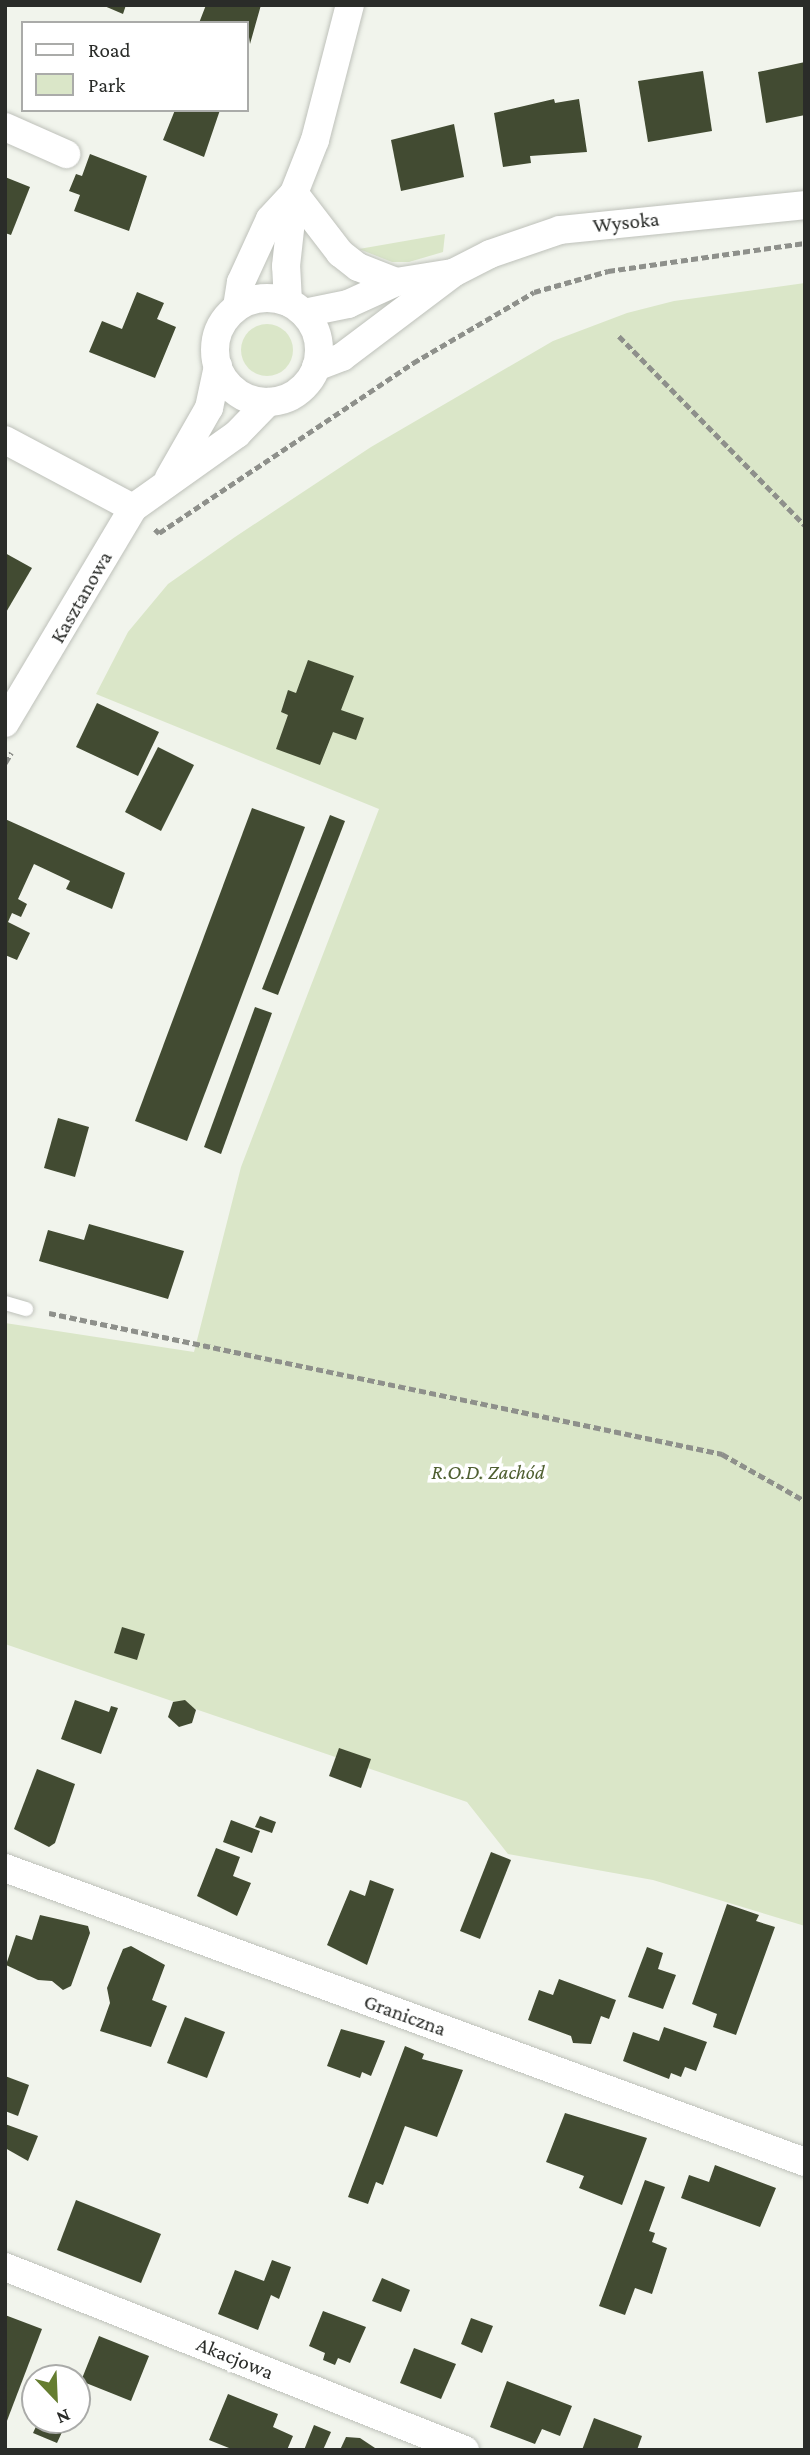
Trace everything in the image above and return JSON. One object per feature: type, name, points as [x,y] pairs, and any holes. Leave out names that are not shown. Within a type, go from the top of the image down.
[{"type":"street","points":[[294,193],[270,219],[241,282],[237,307],[220,329],[215,348],[218,366],[236,391],[268,402],[299,391],[316,367],[319,340],[296,307],[286,266],[294,193],[315,140],[350,5]]},
{"type":"street","points":[[5,127],[66,154]]},
{"type":"street","points":[[294,193],[340,253],[358,267],[396,282]]},
{"type":"street","name":"Wysoka","points":[[316,367],[342,357],[455,272],[490,254],[560,230],[805,205]]},
{"type":"street","name":"Wysoka","points":[[296,307],[348,304],[396,282],[455,272]]},
{"type":"street","points":[[237,307],[271,298],[296,307]]},
{"type":"street","name":"Kasztanowa","points":[[167,481],[209,408],[218,366]]},
{"type":"street","name":"Kasztanowa","points":[[5,723],[133,508],[167,481],[237,434],[268,402]]},
{"type":"street","points":[[5,440],[133,508]]},
{"type":"street","name":"Graniczna","points":[[5,1868],[805,2162]]},
{"type":"street","name":"Akacjowa","points":[[5,2267],[465,2450]]},
{"type":"lane","points":[[5,1303],[26,1308]]},
{"type":"path","points":[[159,533],[413,363],[534,292],[597,273],[805,243]]},
{"type":"path","points":[[619,336],[805,524]]},
{"type":"path","points":[[26,1308],[722,1454],[805,1501]]},
{"type":"green space","points":[[445,234],[443,252],[409,262],[392,262],[359,249]]},
{"type":"green space","name":"R.O.D. Zachód","points":[[805,283],[805,1926],[653,1880],[508,1854],[467,1802],[5,1644],[5,1323],[194,1352],[241,1167],[379,809],[96,694],[128,632],[168,584],[235,537],[371,447],[553,341],[627,313],[674,301]]},
{"type":"green space","points":[[267,324],[286,331],[293,350],[286,369],[267,376],[248,369],[241,350],[248,331]]},
{"type":"building","points":[[102,5],[126,5],[123,14]]},
{"type":"building","points":[[206,5],[261,5],[250,44],[248,21],[200,21]]},
{"type":"building","points":[[805,62],[805,115],[766,123],[758,72]]},
{"type":"building","points":[[703,71],[712,131],[648,142],[638,81]]},
{"type":"building","points":[[554,99],[555,103],[579,99],[587,152],[530,156],[531,163],[503,167],[494,113]]},
{"type":"building","points":[[174,112],[219,112],[204,157],[163,140]]},
{"type":"building","points":[[454,124],[464,177],[401,191],[391,140]]},
{"type":"building","points":[[90,154],[147,176],[129,231],[74,211],[80,195],[69,191],[76,174],[82,176]]},
{"type":"building","points":[[5,177],[30,187],[11,235],[5,233]]},
{"type":"building","points":[[137,292],[164,303],[157,319],[176,327],[155,378],[89,352],[102,321],[122,329]]},
{"type":"building","points":[[5,553],[32,568],[5,614]]},
{"type":"building","points":[[308,660],[354,676],[341,710],[364,718],[356,740],[333,732],[320,765],[276,749],[288,715],[281,712],[288,690],[296,693]]},
{"type":"building","points":[[97,703],[159,732],[138,776],[76,747]]},
{"type":"building","points":[[158,747],[194,765],[161,831],[125,812]]},
{"type":"building","points":[[252,808],[305,827],[187,1141],[135,1121]]},
{"type":"building","points":[[330,815],[345,821],[278,995],[262,989]]},
{"type":"building","points":[[5,819],[125,873],[112,909],[66,889],[70,881],[34,864],[18,899],[27,904],[21,917],[12,913],[8,922],[30,933],[17,960],[5,955]]},
{"type":"building","points":[[255,1007],[272,1013],[221,1154],[204,1147]]},
{"type":"building","points":[[58,1118],[89,1127],[75,1177],[44,1168]]},
{"type":"building","points":[[89,1224],[184,1251],[168,1299],[39,1261],[48,1230],[84,1240]]},
{"type":"building","points":[[122,1627],[145,1634],[137,1660],[114,1653]]},
{"type":"building","points":[[75,1700],[109,1712],[111,1706],[118,1708],[101,1754],[61,1739]]},
{"type":"building","points":[[185,1700],[196,1710],[192,1723],[179,1727],[168,1717],[173,1702]]},
{"type":"building","points":[[339,1748],[371,1759],[361,1788],[329,1776]]},
{"type":"building","points":[[37,1769],[75,1784],[55,1843],[49,1847],[14,1829]]},
{"type":"building","points":[[260,1816],[276,1822],[272,1833],[255,1827]]},
{"type":"building","points":[[231,1820],[260,1831],[252,1853],[223,1842]]},
{"type":"building","points":[[216,1848],[240,1857],[233,1876],[251,1883],[237,1916],[197,1896]]},
{"type":"building","points":[[491,1852],[511,1860],[480,1939],[460,1931]]},
{"type":"building","points":[[370,1880],[394,1889],[367,1965],[327,1945],[350,1890],[365,1896]]},
{"type":"building","points":[[727,1904],[759,1915],[756,1921],[775,1927],[736,2035],[713,2027],[717,2014],[692,2004]]},
{"type":"building","points":[[40,1915],[88,1926],[90,1933],[71,1986],[63,1990],[52,1981],[38,1980],[6,1965],[16,1935],[32,1940]]},
{"type":"building","points":[[131,1946],[165,1965],[152,2000],[167,2006],[151,2047],[100,2031],[110,2003],[107,1988],[123,1949]]},
{"type":"building","points":[[647,1947],[663,1953],[658,1969],[676,1975],[663,2009],[628,1997]]},
{"type":"building","points":[[559,1979],[616,2000],[609,2019],[601,2016],[591,2044],[573,2043],[571,2036],[528,2020],[539,1990],[553,1995]]},
{"type":"building","points":[[185,2017],[225,2032],[207,2078],[167,2063]]},
{"type":"building","points":[[664,2027],[707,2042],[696,2071],[685,2067],[681,2077],[671,2073],[669,2079],[623,2061],[633,2032],[659,2041]]},
{"type":"building","points":[[341,2029],[385,2041],[371,2076],[362,2072],[360,2078],[327,2066]]},
{"type":"building","points":[[405,2046],[424,2054],[422,2059],[463,2070],[437,2137],[405,2126],[383,2185],[376,2182],[368,2204],[348,2197]]},
{"type":"building","points":[[5,2076],[29,2085],[18,2116],[5,2111]]},
{"type":"building","points":[[565,2113],[647,2138],[622,2205],[579,2188],[584,2176],[546,2162]]},
{"type":"building","points":[[5,2124],[38,2136],[28,2161],[5,2148]]},
{"type":"building","points":[[715,2165],[776,2188],[760,2227],[681,2198],[689,2175],[709,2182]]},
{"type":"building","points":[[645,2180],[665,2187],[649,2231],[655,2233],[652,2242],[667,2248],[652,2294],[635,2288],[625,2315],[599,2306]]},
{"type":"building","points":[[76,2200],[161,2234],[141,2283],[57,2250]]},
{"type":"building","points":[[272,2260],[291,2267],[279,2299],[271,2295],[258,2330],[218,2314],[235,2270],[264,2281]]},
{"type":"building","points":[[382,2278],[410,2290],[401,2312],[372,2301]]},
{"type":"building","points":[[323,2311],[366,2327],[350,2363],[338,2358],[335,2365],[323,2360],[325,2353],[309,2346]]},
{"type":"building","points":[[5,2315],[42,2329],[29,2364],[21,2364],[21,2384],[5,2426]]},
{"type":"building","points":[[471,2318],[493,2326],[482,2353],[461,2344]]},
{"type":"building","points":[[99,2336],[149,2356],[131,2401],[91,2385],[91,2364],[88,2364]]},
{"type":"building","points":[[414,2348],[456,2364],[441,2399],[400,2383]]},
{"type":"building","points":[[507,2381],[572,2406],[560,2436],[542,2429],[535,2444],[490,2427]]},
{"type":"building","points":[[228,2394],[278,2414],[273,2427],[293,2436],[287,2450],[234,2450],[209,2440]]},
{"type":"building","points":[[594,2418],[642,2436],[637,2450],[582,2450]]},
{"type":"building","points":[[314,2425],[331,2432],[323,2450],[304,2450]]},
{"type":"building","points":[[35,2434],[61,2434],[57,2443]]},
{"type":"building","points":[[346,2437],[360,2438],[378,2450],[340,2450]]}]
